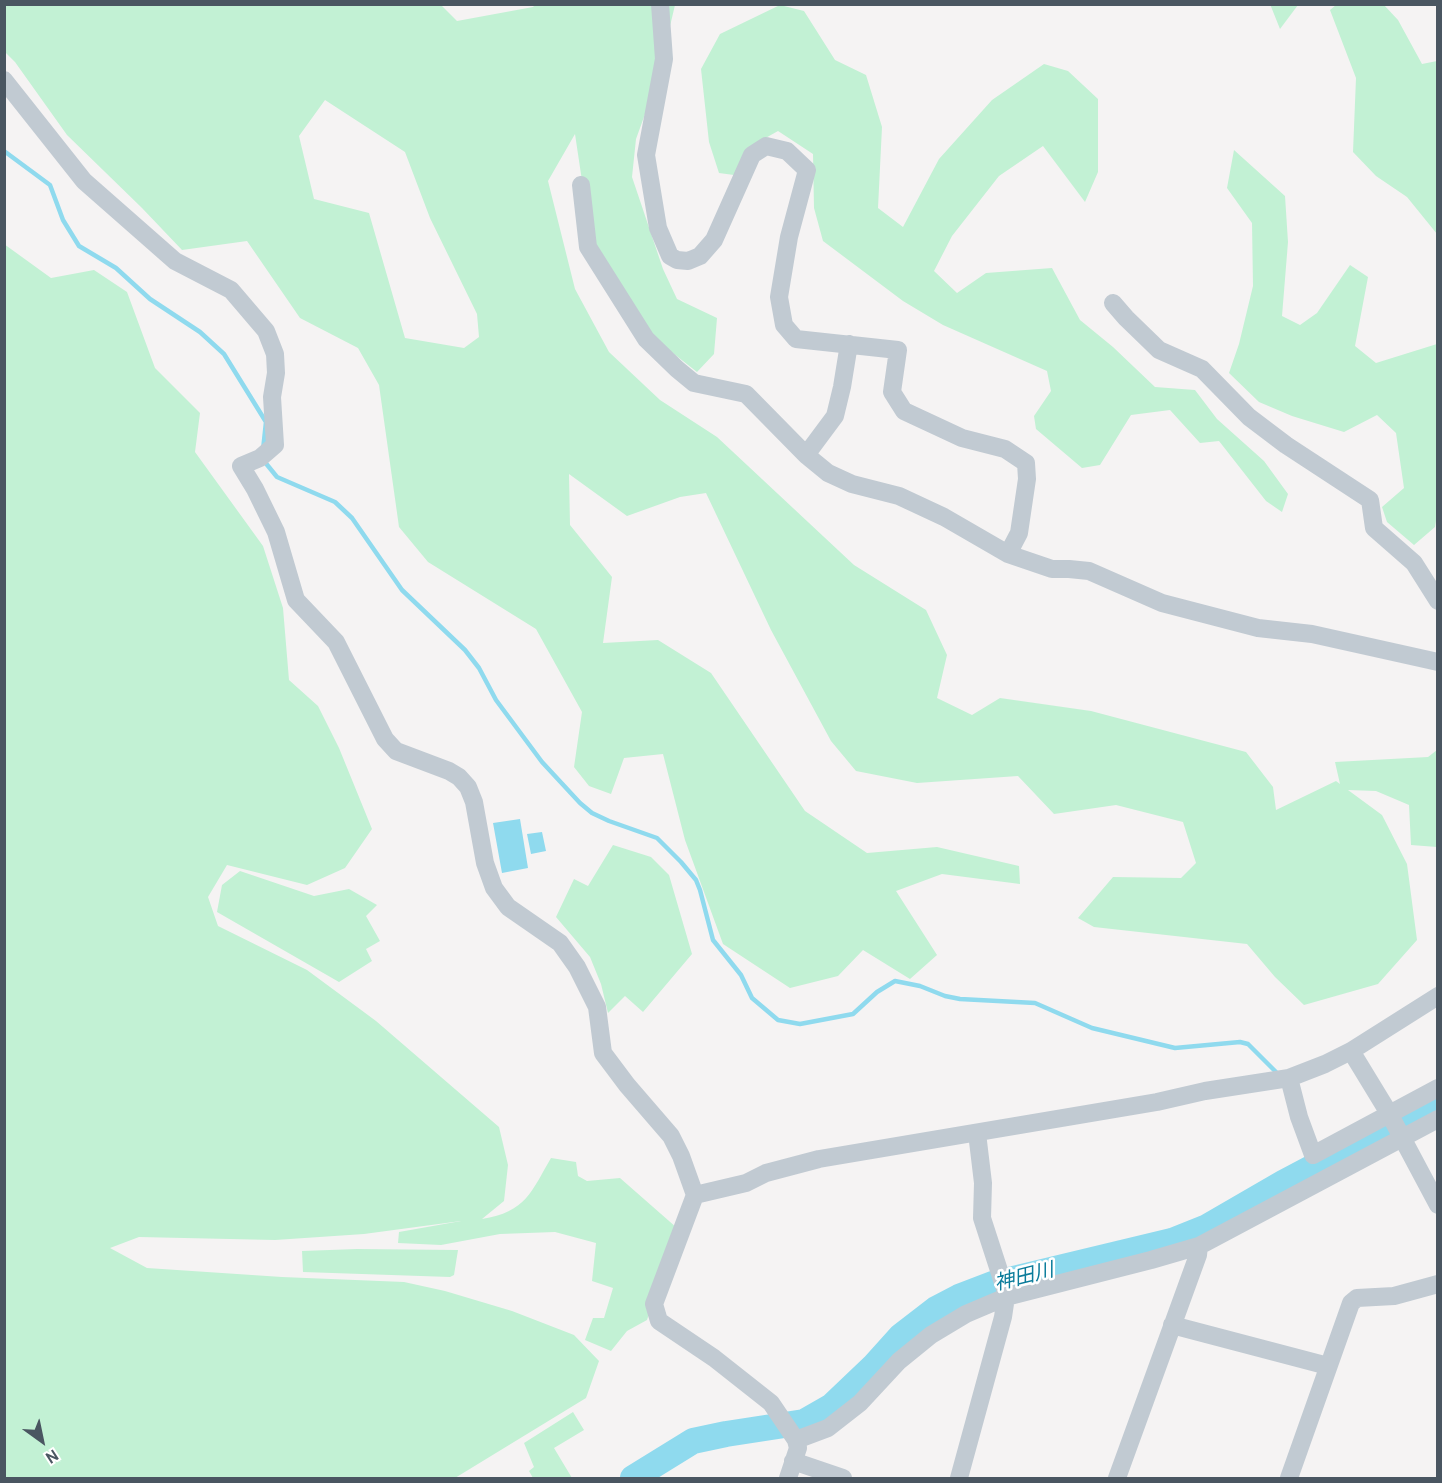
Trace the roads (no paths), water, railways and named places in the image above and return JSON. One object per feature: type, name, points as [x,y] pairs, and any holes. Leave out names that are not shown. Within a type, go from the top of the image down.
[{"type":"street","points":[[660,4],[664,59],[646,155],[658,228],[670,256],[677,260],[688,261],[700,256],[714,240],[752,155],[766,146],[787,151],[807,170],[789,237],[779,297],[784,325],[796,339],[898,350],[892,392],[904,411],[962,438],[1005,449],[1026,463],[1027,479],[1019,533],[1008,554]]},
{"type":"street","points":[[4,80],[84,181],[175,261],[231,290],[266,331],[274,354],[276,373],[272,397],[275,445],[264,455],[241,466],[276,532],[296,600],[336,642],[385,739],[396,751],[449,771],[459,777],[468,787],[474,801],[485,863],[494,888],[508,907],[560,943],[578,967],[597,1007],[603,1053],[671,1136],[695,1195],[654,1304],[659,1321],[714,1358],[771,1403],[790,1431],[798,1448],[790,1470],[843,1479]]},
{"type":"street","points":[[581,185],[588,247],[646,339],[694,383],[746,394],[806,455],[828,473],[852,483],[899,496],[944,517],[1008,554],[1053,569],[1089,571],[1162,603],[1258,628],[1312,634],[1437,662]]},
{"type":"street","points":[[1113,303],[1125,318],[1159,350],[1202,369],[1249,417],[1286,445],[1370,500],[1374,528],[1414,563],[1437,601]]},
{"type":"street","points":[[806,455],[835,416],[843,387],[849,344]]},
{"type":"street","points":[[695,1195],[746,1183],[766,1173],[819,1159],[1289,1078],[1351,1051],[1437,996]]},
{"type":"street","points":[[1351,1051],[1396,1127],[1437,1205]]},
{"type":"street","points":[[1289,1078],[1299,1117],[1313,1155],[1396,1127],[1437,1119]]},
{"type":"street","points":[[790,1431],[828,1428],[860,1404],[899,1361],[931,1335],[1004,1287],[1151,1260],[1199,1246],[1396,1127],[1437,1088]]},
{"type":"street","points":[[959,1479],[1003,1317],[1004,1287],[982,1218],[983,1183],[977,1133]]},
{"type":"street","points":[[1117,1479],[1198,1255],[1199,1246]]},
{"type":"street","points":[[1289,1479],[1351,1303],[1357,1298],[1394,1296],[1437,1284]]},
{"type":"street","points":[[1172,1325],[1328,1366]]},
{"type":"water","points":[[520,819],[528,868],[502,873],[493,823]]},
{"type":"water","points":[[542,832],[546,851],[531,854],[527,834]]},
{"type":"waterway","points":[[4,151],[50,185],[63,220],[79,246],[116,268],[150,299],[200,332],[224,354],[266,422],[263,450]]},
{"type":"waterway","points":[[264,461],[277,477],[335,502],[352,518],[402,590],[465,650],[479,668],[496,700],[542,762],[580,803],[592,813],[609,821],[657,838],[681,862],[696,880],[713,940],[741,975],[752,998],[778,1020],[800,1024],[853,1014],[877,992],[895,981],[920,986],[960,999],[1035,1003],[1092,1028],[1175,1048],[1240,1042],[1248,1044],[1276,1072]]},
{"type":"waterway","name":"神田川","points":[[633,1478],[693,1441],[804,1422],[832,1406],[874,1366],[901,1336],[936,1309],[959,1297],[993,1284],[1172,1241],[1207,1227],[1283,1183],[1438,1101]]}]
